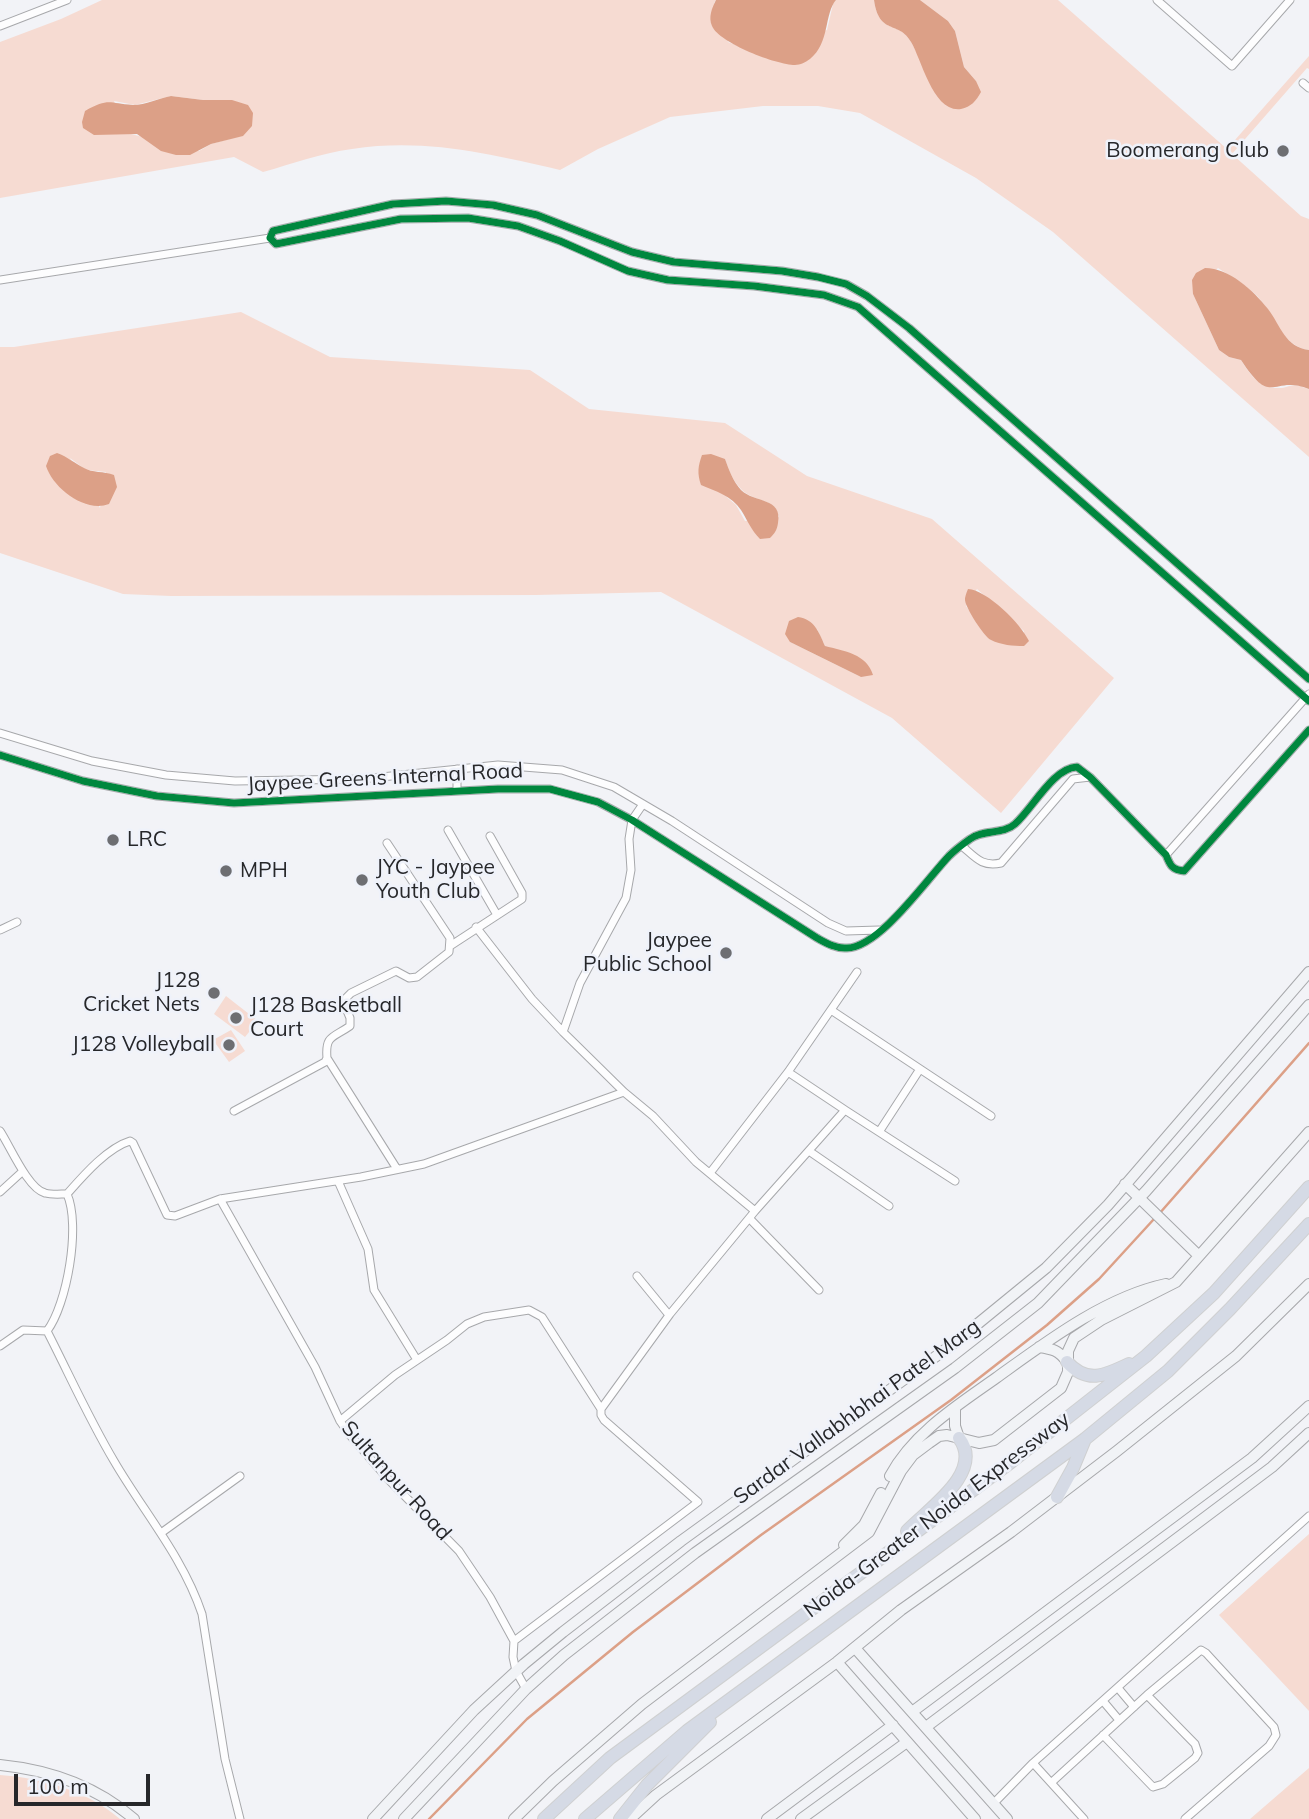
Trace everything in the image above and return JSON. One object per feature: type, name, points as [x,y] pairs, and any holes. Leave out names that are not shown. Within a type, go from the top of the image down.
[{"type":"highway","name":"Noida-Greater Noida Expressway","points":[[544,1819],[610,1758],[1086,1405],[1146,1356],[1214,1293],[1309,1188]]},
{"type":"highway","name":"Noida-Greater Noida Expressway","points":[[585,1819],[687,1731],[1085,1439],[1167,1371],[1230,1309],[1309,1224]]},
{"type":"highway","points":[[1067,1362],[1075,1371],[1089,1377],[1114,1371],[1146,1356]]},
{"type":"highway","points":[[882,1557],[954,1486],[966,1464],[967,1454],[959,1438]]},
{"type":"highway","points":[[1057,1497],[1085,1439]]},
{"type":"highway","points":[[620,1819],[647,1786],[737,1694]]},
{"type":"street","points":[[0,26],[67,0]]},
{"type":"street","points":[[1157,0],[1232,66],[1290,0]]},
{"type":"street","points":[[270,238],[273,231],[394,204],[446,201],[493,205],[537,215],[632,252],[674,262],[782,271],[846,284],[899,320],[944,358],[1309,679]]},
{"type":"street","points":[[270,238],[276,244],[401,219],[468,218],[518,226],[628,271],[668,280],[754,286],[824,295],[858,307],[1308,698],[1166,855]]},
{"type":"street","points":[[0,280],[270,238]]},
{"type":"street","points":[[932,371],[944,358]]},
{"type":"street","points":[[962,846],[988,865],[1000,863],[1073,779],[1090,777],[1166,855],[1171,867],[1184,871],[1190,868],[1309,730]]},
{"type":"street","name":"Jaypee Greens Internal Road","points":[[0,733],[92,761],[166,775],[235,781],[362,779],[498,765],[562,770],[614,787],[828,923],[846,931],[881,930]]},
{"type":"street","name":"Jaypee Greens Internal Road","points":[[0,755],[95,783],[157,796],[222,802],[550,789],[598,802],[632,820],[831,946],[847,948],[864,944],[881,930],[952,853],[973,836],[1006,831],[1014,826],[1049,785],[1069,768],[1077,767],[1090,777]]},
{"type":"street","name":"Jaypee Greens Internal Road","points":[[457,769],[457,791]]},
{"type":"street","points":[[563,1032],[580,983],[626,898],[631,870],[629,839],[632,820],[643,804]]},
{"type":"street","points":[[448,830],[497,915]]},
{"type":"street","points":[[397,1168],[327,1058],[326,1046],[350,1026],[351,1018],[343,1004],[345,997],[391,972],[401,972],[409,978],[417,977],[445,958],[450,946],[521,900],[523,896],[490,836]]},
{"type":"street","points":[[387,843],[446,932],[450,946]]},
{"type":"street","points":[[0,930],[18,922]]},
{"type":"street","points":[[476,927],[532,999],[563,1032],[753,1215],[819,1290]]},
{"type":"street","points":[[710,1173],[788,1072],[857,972]]},
{"type":"street","name":"Sardar Vallabhbhai Patel Marg","points":[[373,1819],[474,1710],[516,1671],[681,1541],[953,1344],[1046,1268],[1125,1184],[1309,972]]},
{"type":"street","name":"Sardar Vallabhbhai Patel Marg","points":[[404,1819],[526,1689],[564,1655],[695,1553],[955,1368],[1038,1303],[1143,1202],[1309,1005]]},
{"type":"street","points":[[831,1010],[991,1116]]},
{"type":"street","points":[[234,1111],[320,1066],[327,1058]]},
{"type":"street","points":[[878,1132],[920,1069]]},
{"type":"street","points":[[788,1072],[955,1181]]},
{"type":"street","points":[[67,1194],[89,1170],[130,1141],[167,1215],[175,1216],[220,1199],[338,1181],[424,1164],[624,1091]]},
{"type":"street","points":[[601,1409],[669,1315],[845,1110]]},
{"type":"street","points":[[0,1131],[23,1171],[41,1192],[67,1194]]},
{"type":"street","points":[[514,1819],[553,1781],[642,1704],[869,1532],[891,1486],[913,1455],[939,1436],[979,1443],[994,1440],[1062,1388],[1068,1372],[1070,1344],[1074,1338],[1101,1320],[1176,1282],[1309,1132]]},
{"type":"street","points":[[808,1151],[889,1206]]},
{"type":"street","points":[[0,1192],[23,1171]]},
{"type":"street","points":[[338,1181],[368,1249],[374,1290],[417,1360]]},
{"type":"street","points":[[1125,1184],[1198,1255]]},
{"type":"street","points":[[47,1331],[52,1324],[66,1282],[74,1234],[72,1210],[67,1194]]},
{"type":"street","name":"Sultanpur Road","points":[[220,1199],[315,1367],[340,1422],[361,1449],[459,1550],[490,1597],[514,1641],[516,1671],[526,1689]]},
{"type":"street","points":[[637,1276],[669,1315]]},
{"type":"street","points":[[827,1562],[864,1525],[902,1457],[925,1432],[954,1408],[1039,1347],[1088,1316],[1152,1287],[1176,1282]]},
{"type":"street","points":[[630,1819],[656,1794],[1057,1497],[1236,1356],[1309,1284]]},
{"type":"street","points":[[340,1422],[380,1387],[475,1320],[533,1311],[542,1317],[601,1409],[604,1420],[698,1502],[514,1641]]},
{"type":"street","points":[[0,1346],[23,1331],[47,1331]]},
{"type":"street","points":[[47,1331],[114,1462],[161,1533],[195,1592],[202,1614],[225,1759],[240,1819]]},
{"type":"street","points":[[1039,1347],[1054,1349],[1061,1353],[1067,1362]]},
{"type":"street","points":[[912,1712],[1252,1458],[1309,1406]]},
{"type":"street","points":[[954,1408],[959,1438]]},
{"type":"street","points":[[926,1727],[1272,1467],[1309,1433]]},
{"type":"street","points":[[161,1533],[240,1476]]},
{"type":"street","points":[[993,1804],[1033,1763],[1309,1517]]},
{"type":"street","points":[[855,1648],[1007,1819]]},
{"type":"street","points":[[1052,1782],[1147,1695],[1201,1650],[1274,1727],[1276,1735],[1269,1746],[1185,1819]]},
{"type":"street","points":[[837,1662],[975,1819]]},
{"type":"street","points":[[1118,1688],[1134,1707]]},
{"type":"street","points":[[1103,1735],[1153,1787],[1163,1784],[1195,1758],[1198,1753],[1195,1744],[1147,1695]]},
{"type":"street","points":[[1103,1701],[1119,1720]]},
{"type":"street","points":[[767,1819],[893,1725]]},
{"type":"street","points":[[801,1819],[906,1742]]},
{"type":"street","points":[[1033,1763],[1084,1819]]},
{"type":"street","points":[[0,1765],[48,1772],[87,1787],[121,1807],[134,1819]]},
{"type":"shaded area","points":[[102,0],[716,0],[714,3],[728,42],[751,51],[827,30],[836,0],[874,0],[880,18],[901,31],[911,42],[932,87],[976,81],[964,67],[955,31],[948,21],[920,0],[1058,0],[1227,149],[1309,56],[1309,69],[1307,68],[1232,154],[1301,216],[1309,219],[1309,350],[1291,342],[1261,300],[1218,268],[1193,294],[1219,350],[1229,357],[1241,360],[1251,374],[1264,385],[1281,388],[1293,385],[1309,389],[1309,457],[1053,232],[976,178],[860,113],[818,106],[763,106],[670,117],[598,149],[560,170],[457,149],[379,146],[329,153],[263,172],[234,157],[0,198],[0,42]],"holes":[[[171,96],[232,100],[243,135],[211,144],[199,151],[127,133],[114,101],[135,105]]]},
{"type":"shaded area","points":[[716,0],[836,0],[821,45],[810,59],[795,65],[749,52],[717,33],[710,19]]},
{"type":"shaded area","points":[[874,0],[920,0],[948,21],[955,31],[964,67],[981,92],[973,103],[961,109],[951,108],[943,103],[930,84],[911,42],[901,31],[880,19]]},
{"type":"shaded area","points":[[171,96],[232,100],[248,105],[253,113],[252,126],[243,136],[211,144],[190,155],[161,151],[137,134],[94,135],[83,128],[85,111],[100,104],[109,102],[138,105]]},
{"type":"shaded area","points":[[1205,268],[1223,272],[1240,281],[1268,309],[1284,335],[1294,345],[1309,350],[1309,389],[1296,385],[1267,387],[1252,375],[1241,360],[1229,357],[1219,350],[1193,294],[1192,280],[1196,273]]},
{"type":"shaded area","points":[[241,312],[330,357],[530,370],[589,409],[725,423],[807,476],[932,519],[1114,678],[1001,813],[892,718],[661,592],[536,595],[123,594],[0,553],[0,347]],"holes":[[[70,458],[86,470],[106,472],[100,508]],[[725,459],[733,479],[741,489],[768,503],[779,517],[745,521],[736,505],[722,493]],[[977,589],[1024,631],[1024,646],[991,640],[966,606]],[[817,629],[825,646],[861,677],[790,642]]]},
{"type":"shaded area","points":[[57,453],[87,470],[114,475],[117,487],[109,504],[100,506],[80,502],[63,490],[46,466],[50,456]]},
{"type":"shaded area","points":[[711,454],[725,459],[741,490],[776,509],[778,525],[770,538],[760,539],[733,501],[701,485],[699,466],[702,455]]},
{"type":"shaded area","points":[[968,589],[994,601],[1019,626],[1029,641],[1024,646],[1016,646],[988,638],[968,608],[965,599]]},
{"type":"shaded area","points":[[798,617],[812,623],[825,646],[860,658],[866,662],[873,675],[861,677],[790,642],[785,634],[789,621]]},
{"type":"shaded area","name":"J128 Basketball Court","points":[[226,996],[258,1021],[245,1037],[214,1014]]},
{"type":"shaded area","name":"J128 Volleyball","points":[[231,1030],[245,1051],[229,1062],[213,1040]]},
{"type":"shaded area","points":[[1309,1534],[1309,1711],[1219,1615]]},
{"type":"shaded area","points":[[1309,1768],[1309,1819],[1250,1819]]},
{"type":"shaded area","points":[[0,1775],[32,1779],[64,1788],[94,1801],[120,1819],[0,1819]]},
{"type":"waterway","points":[[1159,1214],[1309,1043]]},
{"type":"waterway","points":[[429,1819],[527,1719],[633,1632],[761,1535],[951,1400],[1047,1325],[1099,1279],[1154,1219]]},
{"type":"cycle path","points":[[1309,679],[909,328],[867,296],[846,284],[782,271],[674,262],[632,252],[537,215],[493,205],[446,201],[393,204],[273,231],[270,238],[276,244],[401,219],[468,218],[518,226],[628,271],[668,280],[754,286],[824,295],[858,307],[1309,701]]},
{"type":"cycle path","points":[[0,755],[83,781],[157,796],[234,803],[498,789],[550,789],[598,802],[632,820],[817,938],[835,947],[847,948],[860,945],[888,925],[959,847],[975,836],[1005,830],[1015,824],[1052,781],[1068,769],[1077,767],[1090,777],[1166,855],[1172,866],[1184,871],[1309,730]]},
{"type":"place","name":"Boomerang Club","points":[[1283,151]]},
{"type":"place","name":"LRC","points":[[113,840]]},
{"type":"place","name":"MPH","points":[[226,871]]},
{"type":"place","name":"JYC - Jaypee Youth Club","points":[[362,880]]},
{"type":"place","name":"Jaypee Public School","points":[[726,953]]},
{"type":"place","name":"J128 Cricket Nets","points":[[214,993]]},
{"type":"place","name":"J128 Basketball Court","points":[[236,1018]]},
{"type":"place","name":"J128 Volleyball","points":[[229,1045]]}]
